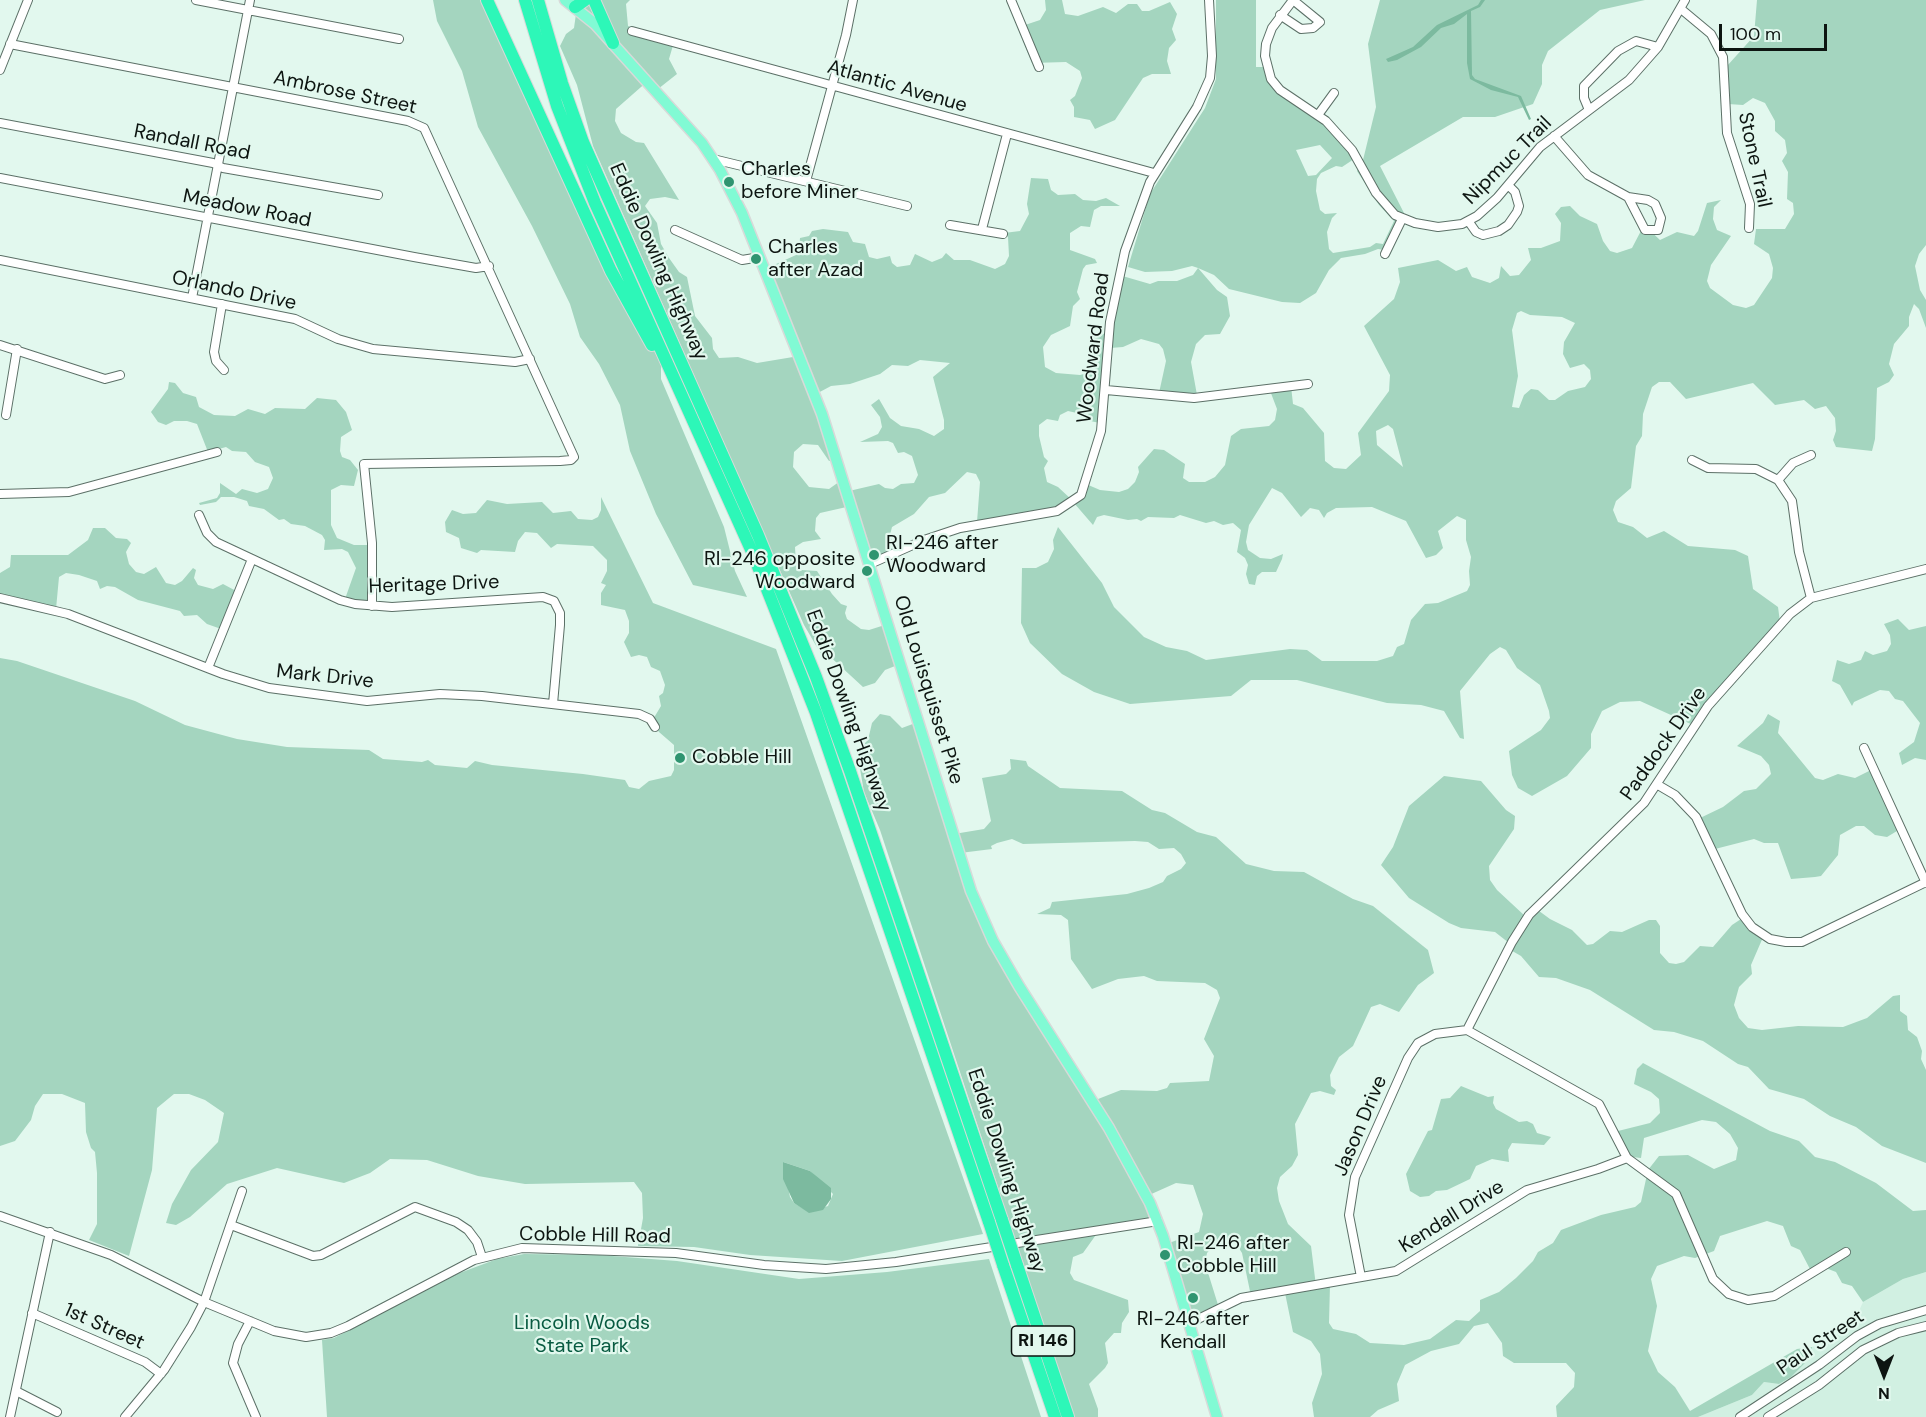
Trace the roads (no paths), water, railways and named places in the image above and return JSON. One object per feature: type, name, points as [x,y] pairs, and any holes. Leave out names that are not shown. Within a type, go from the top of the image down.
[{"type":"highway","points":[[487,0],[611,271],[698,429]]},
{"type":"highway","name":"Eddie Dowling Highway","points":[[525,0],[557,106],[584,175],[753,554],[816,713],[995,1221],[1017,1264],[1068,1417]]},
{"type":"highway","points":[[594,0],[613,43]]},
{"type":"highway","name":"Eddie Dowling Highway","points":[[539,4],[566,93],[603,190],[745,506],[816,677],[850,771],[995,1221],[1003,1265],[1055,1417]]},
{"type":"main road","name":"Old Louisquisset Pike","points":[[575,2],[713,159],[742,213],[822,414],[966,877],[983,920],[1018,986],[1128,1158],[1158,1221],[1217,1417]]},
{"type":"street","points":[[0,69],[28,0]]},
{"type":"street","points":[[196,0],[399,39]]},
{"type":"street","points":[[192,298],[250,0]]},
{"type":"street","points":[[806,181],[833,87],[853,0]]},
{"type":"street","points":[[1011,0],[1038,67]]},
{"type":"street","name":"Woodward Road","points":[[870,564],[924,540],[960,528],[1057,511],[1077,500],[1081,495],[1094,457],[1106,390],[1110,322],[1122,261],[1154,173],[1197,107],[1210,78],[1212,56],[1209,0]]},
{"type":"street","points":[[1280,15],[1301,29],[1313,28],[1320,22],[1293,0],[1280,15],[1266,44],[1267,68],[1271,78],[1281,90],[1318,115],[1352,150],[1383,202],[1402,219],[1385,254]]},
{"type":"street","name":"Nipmuc Trail","points":[[1402,219],[1438,227],[1470,222],[1489,206],[1529,159],[1554,136],[1629,80],[1658,47],[1685,0]]},
{"type":"street","name":"Stone Trail","points":[[1681,9],[1711,34],[1723,57],[1727,133],[1750,204],[1749,228]]},
{"type":"street","name":"Atlantic Avenue","points":[[632,31],[1154,173]]},
{"type":"street","points":[[1588,110],[1584,98],[1584,86],[1618,51],[1636,41],[1658,47]]},
{"type":"street","name":"Ambrose Street","points":[[10,44],[420,124],[430,139],[574,457],[571,460],[560,461],[364,464],[372,543],[372,606]]},
{"type":"street","points":[[1318,115],[1334,93]]},
{"type":"street","name":"Randall Road","points":[[0,123],[378,195]]},
{"type":"street","points":[[982,229],[1007,134]]},
{"type":"street","points":[[1554,136],[1588,175],[1628,198],[1648,200],[1655,204],[1661,218],[1658,230],[1645,230],[1628,198]]},
{"type":"street","points":[[713,159],[907,206]]},
{"type":"street","name":"Meadow Road","points":[[0,178],[425,259],[476,268],[489,266]]},
{"type":"street","points":[[1470,222],[1476,232],[1483,235],[1498,231],[1508,225],[1519,206],[1515,192],[1508,185]]},
{"type":"street","points":[[950,225],[1003,234]]},
{"type":"street","points":[[675,230],[742,260],[760,257]]},
{"type":"street","name":"Orlando Drive","points":[[0,260],[295,319],[339,339],[373,349],[515,362],[530,359]]},
{"type":"street","points":[[222,304],[214,352],[216,362],[224,370]]},
{"type":"street","points":[[0,345],[105,380],[120,375]]},
{"type":"street","points":[[6,415],[17,349]]},
{"type":"street","points":[[1106,390],[1186,398],[1308,384]]},
{"type":"street","points":[[0,494],[69,492],[217,452]]},
{"type":"street","points":[[1778,480],[1794,463],[1811,455]]},
{"type":"street","points":[[1692,460],[1708,468],[1756,469],[1778,480],[1792,501],[1799,552],[1811,598]]},
{"type":"street","name":"Heritage Drive","points":[[200,515],[207,533],[216,542],[340,600],[372,606],[543,597],[554,601],[560,613],[560,625],[553,704]]},
{"type":"street","points":[[208,668],[252,559]]},
{"type":"street","name":"Paddock Drive","points":[[1467,1030],[1529,915],[1629,820],[1658,785],[1679,746],[1708,706],[1790,614],[1811,598],[1926,569]]},
{"type":"street","name":"Mark Drive","points":[[0,598],[68,614],[250,684],[324,697],[376,701],[462,694],[639,714],[651,719],[655,727]]},
{"type":"street","points":[[1658,785],[1675,795],[1696,817],[1742,914],[1752,927],[1770,939],[1802,942],[1926,882],[1864,748]]},
{"type":"street","points":[[1467,1030],[1515,1059],[1594,1100],[1605,1112],[1627,1158],[1676,1194],[1713,1279],[1724,1292],[1735,1297],[1756,1300],[1774,1296],[1846,1252]]},
{"type":"street","name":"Jason Drive","points":[[1361,1277],[1349,1215],[1355,1177],[1408,1058],[1418,1042],[1435,1034],[1467,1030]]},
{"type":"street","name":"Kendall Drive","points":[[1190,1323],[1241,1298],[1396,1271],[1527,1190],[1627,1158]]},
{"type":"street","points":[[125,1417],[178,1350],[204,1302],[242,1191]]},
{"type":"street","points":[[231,1224],[313,1256],[321,1255],[415,1207],[456,1222],[468,1230],[477,1242],[482,1257]]},
{"type":"street","name":"Cobble Hill Road","points":[[0,1216],[111,1255],[204,1302],[296,1337],[331,1333],[458,1266],[482,1257],[522,1248],[626,1250],[788,1268],[826,1269],[896,1262],[1158,1221]]},
{"type":"street","points":[[10,1417],[50,1232]]},
{"type":"street","name":"Paul Street","points":[[1740,1417],[1819,1365],[1857,1336],[1879,1324],[1926,1310]]},
{"type":"street","name":"1st Street","points":[[32,1313],[145,1362],[161,1374]]},
{"type":"street","points":[[250,1321],[238,1344],[233,1363],[256,1417]]},
{"type":"street","name":"Paul Street","points":[[1768,1417],[1819,1385],[1863,1350],[1898,1333],[1926,1326]]},
{"type":"street","points":[[16,1391],[57,1412]]},
{"type":"place","name":"Charles before Miner","points":[[729,182]]},
{"type":"place","name":"Charles after Azad","points":[[756,259]]},
{"type":"place","name":"RI-246 after Woodward","points":[[874,555]]},
{"type":"place","name":"RI-246 opposite Woodward","points":[[867,571]]},
{"type":"place","name":"Cobble Hill","points":[[680,758]]},
{"type":"place","name":"RI-246 after Cobble Hill","points":[[1165,1255]]},
{"type":"place","name":"RI-246 after Kendall","points":[[1193,1298]]},
{"type":"park label","name":"Lincoln Woods State Park","points":[[582,1336]]}]
